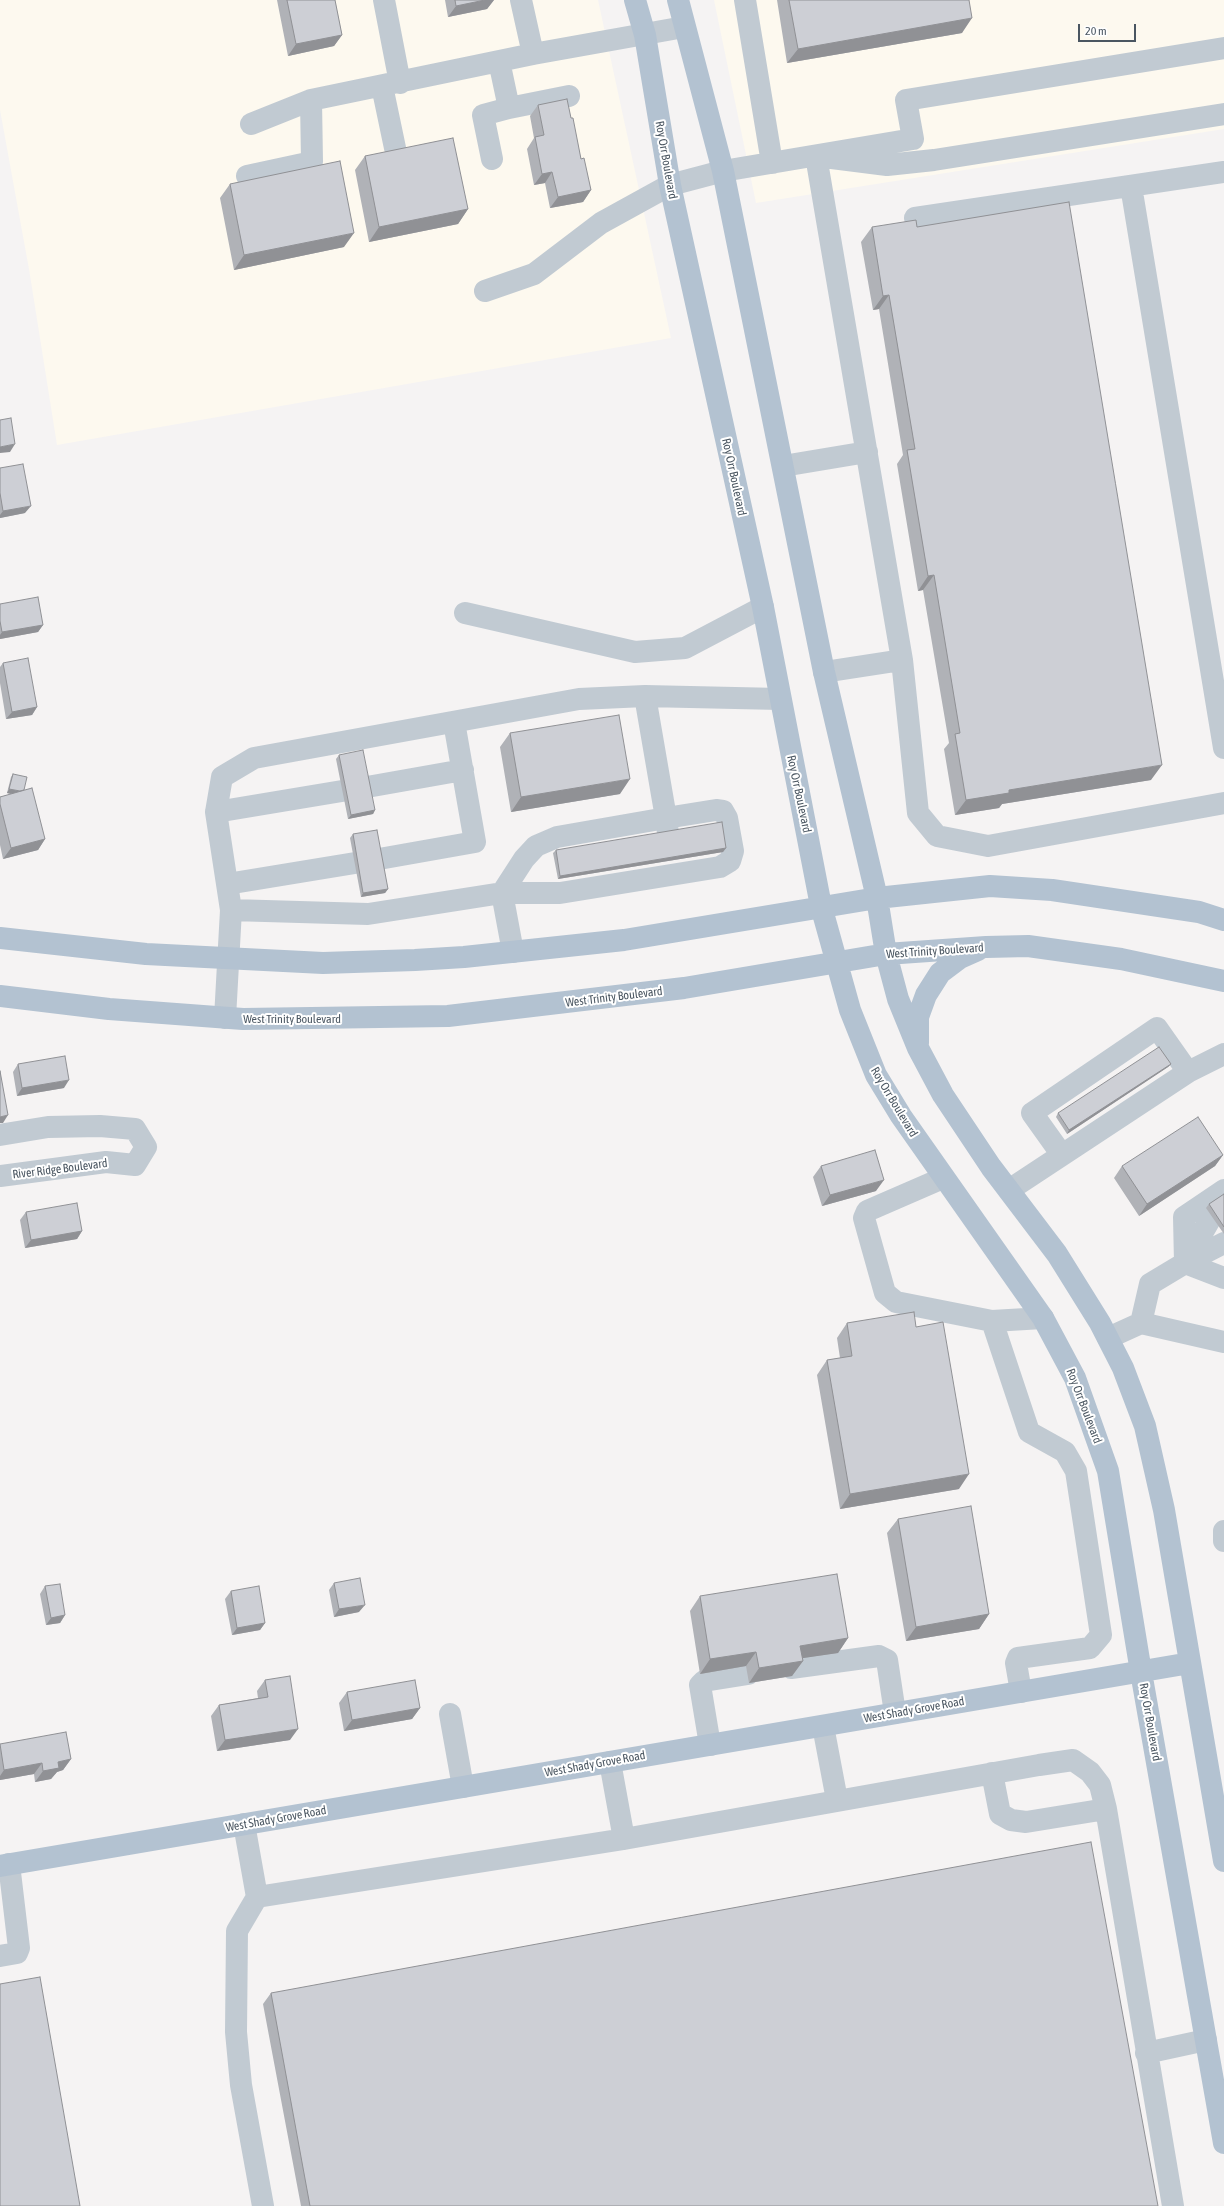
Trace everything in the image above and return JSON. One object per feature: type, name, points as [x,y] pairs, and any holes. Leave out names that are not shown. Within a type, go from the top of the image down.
[{"type":"main road","name":"Roy Orr Boulevard","points":[[634,0],[645,35],[670,185],[762,607],[821,906],[850,1010],[876,1075],[901,1116],[943,1178],[1043,1318],[1075,1378],[1108,1471],[1141,1672],[1224,2143]]},
{"type":"main road","points":[[678,0],[723,171],[824,672],[876,898],[886,954],[898,999],[918,1048],[943,1095],[991,1167],[1057,1254],[1108,1338],[1123,1368],[1145,1426],[1164,1510],[1224,1861]]},
{"type":"main road","points":[[0,938],[146,954],[346,962],[422,960],[624,940],[821,906],[876,898],[990,886],[1052,890],[1199,912],[1224,920]]},
{"type":"main road","points":[[918,1048],[918,1017],[926,995],[940,973],[960,958],[986,946]]},
{"type":"main road","name":"West Trinity Boulevard","points":[[0,996],[102,1008],[226,1018],[335,1019],[470,1014],[684,988],[886,954],[986,946],[1028,946],[1121,959],[1224,982]]},
{"type":"main road","name":"West Shady Grove Road","points":[[4,1865],[1190,1664]]},
{"type":"street","points":[[384,0],[396,148]]},
{"type":"street","points":[[521,0],[533,54]]},
{"type":"street","points":[[745,0],[772,163]]},
{"type":"street","points":[[251,124],[311,100],[533,54],[684,27]]},
{"type":"street","points":[[485,291],[534,274],[601,223],[670,185],[723,171],[913,139],[906,100],[1224,48]]},
{"type":"street","points":[[499,61],[509,108]]},
{"type":"street","points":[[492,159],[483,115],[509,108],[569,96]]},
{"type":"street","points":[[247,176],[312,162],[311,100]]},
{"type":"street","points":[[816,156],[887,165],[934,160],[1224,114]]},
{"type":"street","points":[[816,156],[902,660],[918,813],[937,836],[988,846],[1224,803]]},
{"type":"street","points":[[915,218],[1224,172]]},
{"type":"street","points":[[1131,186],[1224,748]]},
{"type":"street","points":[[783,466],[866,452]]},
{"type":"street","points":[[465,613],[635,652],[685,648],[762,607]]},
{"type":"street","points":[[824,672],[902,660]]},
{"type":"street","points":[[226,1018],[230,958],[231,910],[216,812],[222,777],[254,758],[579,699],[645,696],[780,699]]},
{"type":"street","points":[[645,696],[657,828]]},
{"type":"street","points":[[379,859],[475,842],[454,722]]},
{"type":"street","points":[[367,787],[463,770]]},
{"type":"street","points":[[216,812],[342,791]]},
{"type":"street","points":[[231,910],[368,914],[502,893],[560,893],[582,882],[701,863],[720,867],[730,861],[733,851],[727,818],[723,811],[716,810],[694,822],[575,842],[557,837],[536,846],[524,859],[502,893],[513,952]]},
{"type":"street","points":[[227,884],[355,863]]},
{"type":"street","points":[[1062,1155],[1032,1113],[1157,1028],[1188,1072]]},
{"type":"street","points":[[1009,1190],[1188,1072],[1224,1054]]},
{"type":"street","name":"River Ridge Boulevard","points":[[0,1135],[48,1127],[100,1126],[135,1129],[146,1147],[135,1165],[106,1162],[0,1176]]},
{"type":"street","points":[[943,1178],[867,1211],[864,1218],[885,1293],[896,1302],[992,1321],[1043,1318]]},
{"type":"street","points":[[1185,1263],[1184,1217],[1224,1190]]},
{"type":"street","points":[[1142,1323],[1150,1284],[1185,1263],[1219,1229]]},
{"type":"street","points":[[1185,1263],[1219,1229]]},
{"type":"street","points":[[1185,1263],[1224,1257]]},
{"type":"street","points":[[1185,1263],[1224,1278]]},
{"type":"street","points":[[992,1321],[1029,1432],[1065,1452],[1076,1472],[1101,1635],[1090,1648],[1018,1658],[1016,1662],[1021,1692]]},
{"type":"street","points":[[1108,1338],[1142,1323],[1224,1342]]},
{"type":"street","points":[[1224,1531],[1224,1541]]},
{"type":"street","points":[[791,1668],[879,1656],[886,1660],[895,1714]]},
{"type":"street","points":[[710,1745],[700,1685],[704,1680],[748,1674]]},
{"type":"street","points":[[450,1714],[463,1787]]},
{"type":"street","points":[[823,1726],[837,1800]]},
{"type":"street","points":[[257,1897],[624,1839],[837,1800],[1073,1760],[1090,1772],[1100,1785],[1106,1809],[1173,2206]]},
{"type":"street","points":[[610,1762],[624,1839]]},
{"type":"street","points":[[992,1773],[1000,1814],[1010,1820],[1026,1822],[1106,1809]]},
{"type":"street","points":[[244,1824],[257,1897],[238,1931],[236,2032],[241,2085],[263,2206]]},
{"type":"street","points":[[0,1956],[17,1953],[19,1948],[4,1865]]},
{"type":"street","points":[[1146,2053],[1206,2040]]},
{"type":"shaded area","points":[[0,0],[598,0],[671,338],[57,445],[29,269],[0,110]]},
{"type":"shaded area","points":[[714,0],[1224,0],[1224,129],[756,203]]},
{"type":"building","points":[[287,0],[335,0],[342,35],[296,44]]},
{"type":"building","points":[[455,0],[485,0],[456,6]]},
{"type":"building","points":[[789,0],[969,0],[972,18],[798,49]]},
{"type":"building","points":[[567,99],[571,118],[573,118],[581,159],[584,158],[591,190],[558,197],[552,172],[542,174],[535,137],[544,135],[538,105]]},
{"type":"building","points":[[453,138],[468,209],[379,227],[365,156]]},
{"type":"building","points":[[340,161],[354,233],[244,255],[230,184]]},
{"type":"building","points":[[1069,202],[1162,765],[1009,790],[1009,793],[966,800],[955,734],[960,733],[934,575],[928,576],[907,450],[915,449],[889,295],[883,296],[872,227],[916,220],[917,227]]},
{"type":"building","points":[[11,418],[15,444],[0,447],[0,420]]},
{"type":"building","points":[[23,464],[31,506],[3,511],[0,493],[0,468]]},
{"type":"building","points":[[38,597],[43,625],[2,632],[0,621],[0,604]]},
{"type":"building","points":[[28,658],[37,707],[12,712],[3,663]]},
{"type":"building","points":[[619,715],[630,779],[521,797],[510,733]]},
{"type":"building","points":[[363,750],[375,810],[351,815],[339,755]]},
{"type":"building","points":[[13,774],[27,777],[24,790],[20,791],[9,789]]},
{"type":"building","points":[[32,788],[45,839],[11,848],[0,804],[0,797]]},
{"type":"building","points":[[722,822],[726,848],[560,876],[556,850]]},
{"type":"building","points":[[377,830],[388,889],[363,893],[353,834]]},
{"type":"building","points":[[1159,1047],[1171,1064],[1069,1130],[1058,1113]]},
{"type":"building","points":[[65,1056],[69,1080],[22,1088],[18,1064]]},
{"type":"building","points":[[0,1071],[8,1115],[0,1117]]},
{"type":"building","points":[[1198,1117],[1223,1155],[1147,1204],[1122,1166]]},
{"type":"building","points":[[875,1150],[884,1180],[830,1195],[821,1166]]},
{"type":"building","points":[[1224,1194],[1224,1227],[1209,1204]]},
{"type":"building","points":[[77,1203],[82,1231],[31,1240],[26,1212]]},
{"type":"building","points":[[914,1312],[916,1327],[943,1322],[969,1474],[850,1494],[827,1360],[852,1356],[847,1323]]},
{"type":"building","points":[[971,1506],[989,1614],[916,1627],[898,1519]]},
{"type":"building","points":[[837,1574],[848,1638],[800,1646],[803,1661],[759,1668],[756,1652],[710,1659],[700,1596]]},
{"type":"building","points":[[360,1578],[365,1605],[339,1609],[334,1583]]},
{"type":"building","points":[[60,1584],[65,1615],[51,1618],[45,1586]]},
{"type":"building","points":[[259,1586],[265,1623],[237,1628],[231,1591]]},
{"type":"building","points":[[290,1676],[298,1729],[225,1740],[219,1705],[268,1697],[265,1680]]},
{"type":"building","points":[[415,1680],[420,1708],[352,1720],[347,1692]]},
{"type":"building","points":[[66,1732],[71,1759],[58,1762],[59,1768],[43,1771],[42,1763],[4,1770],[0,1744]]},
{"type":"building","points":[[1091,1842],[1158,2206],[310,2206],[271,1993]]},
{"type":"building","points":[[40,1977],[80,2206],[0,2206],[0,1984]]}]
